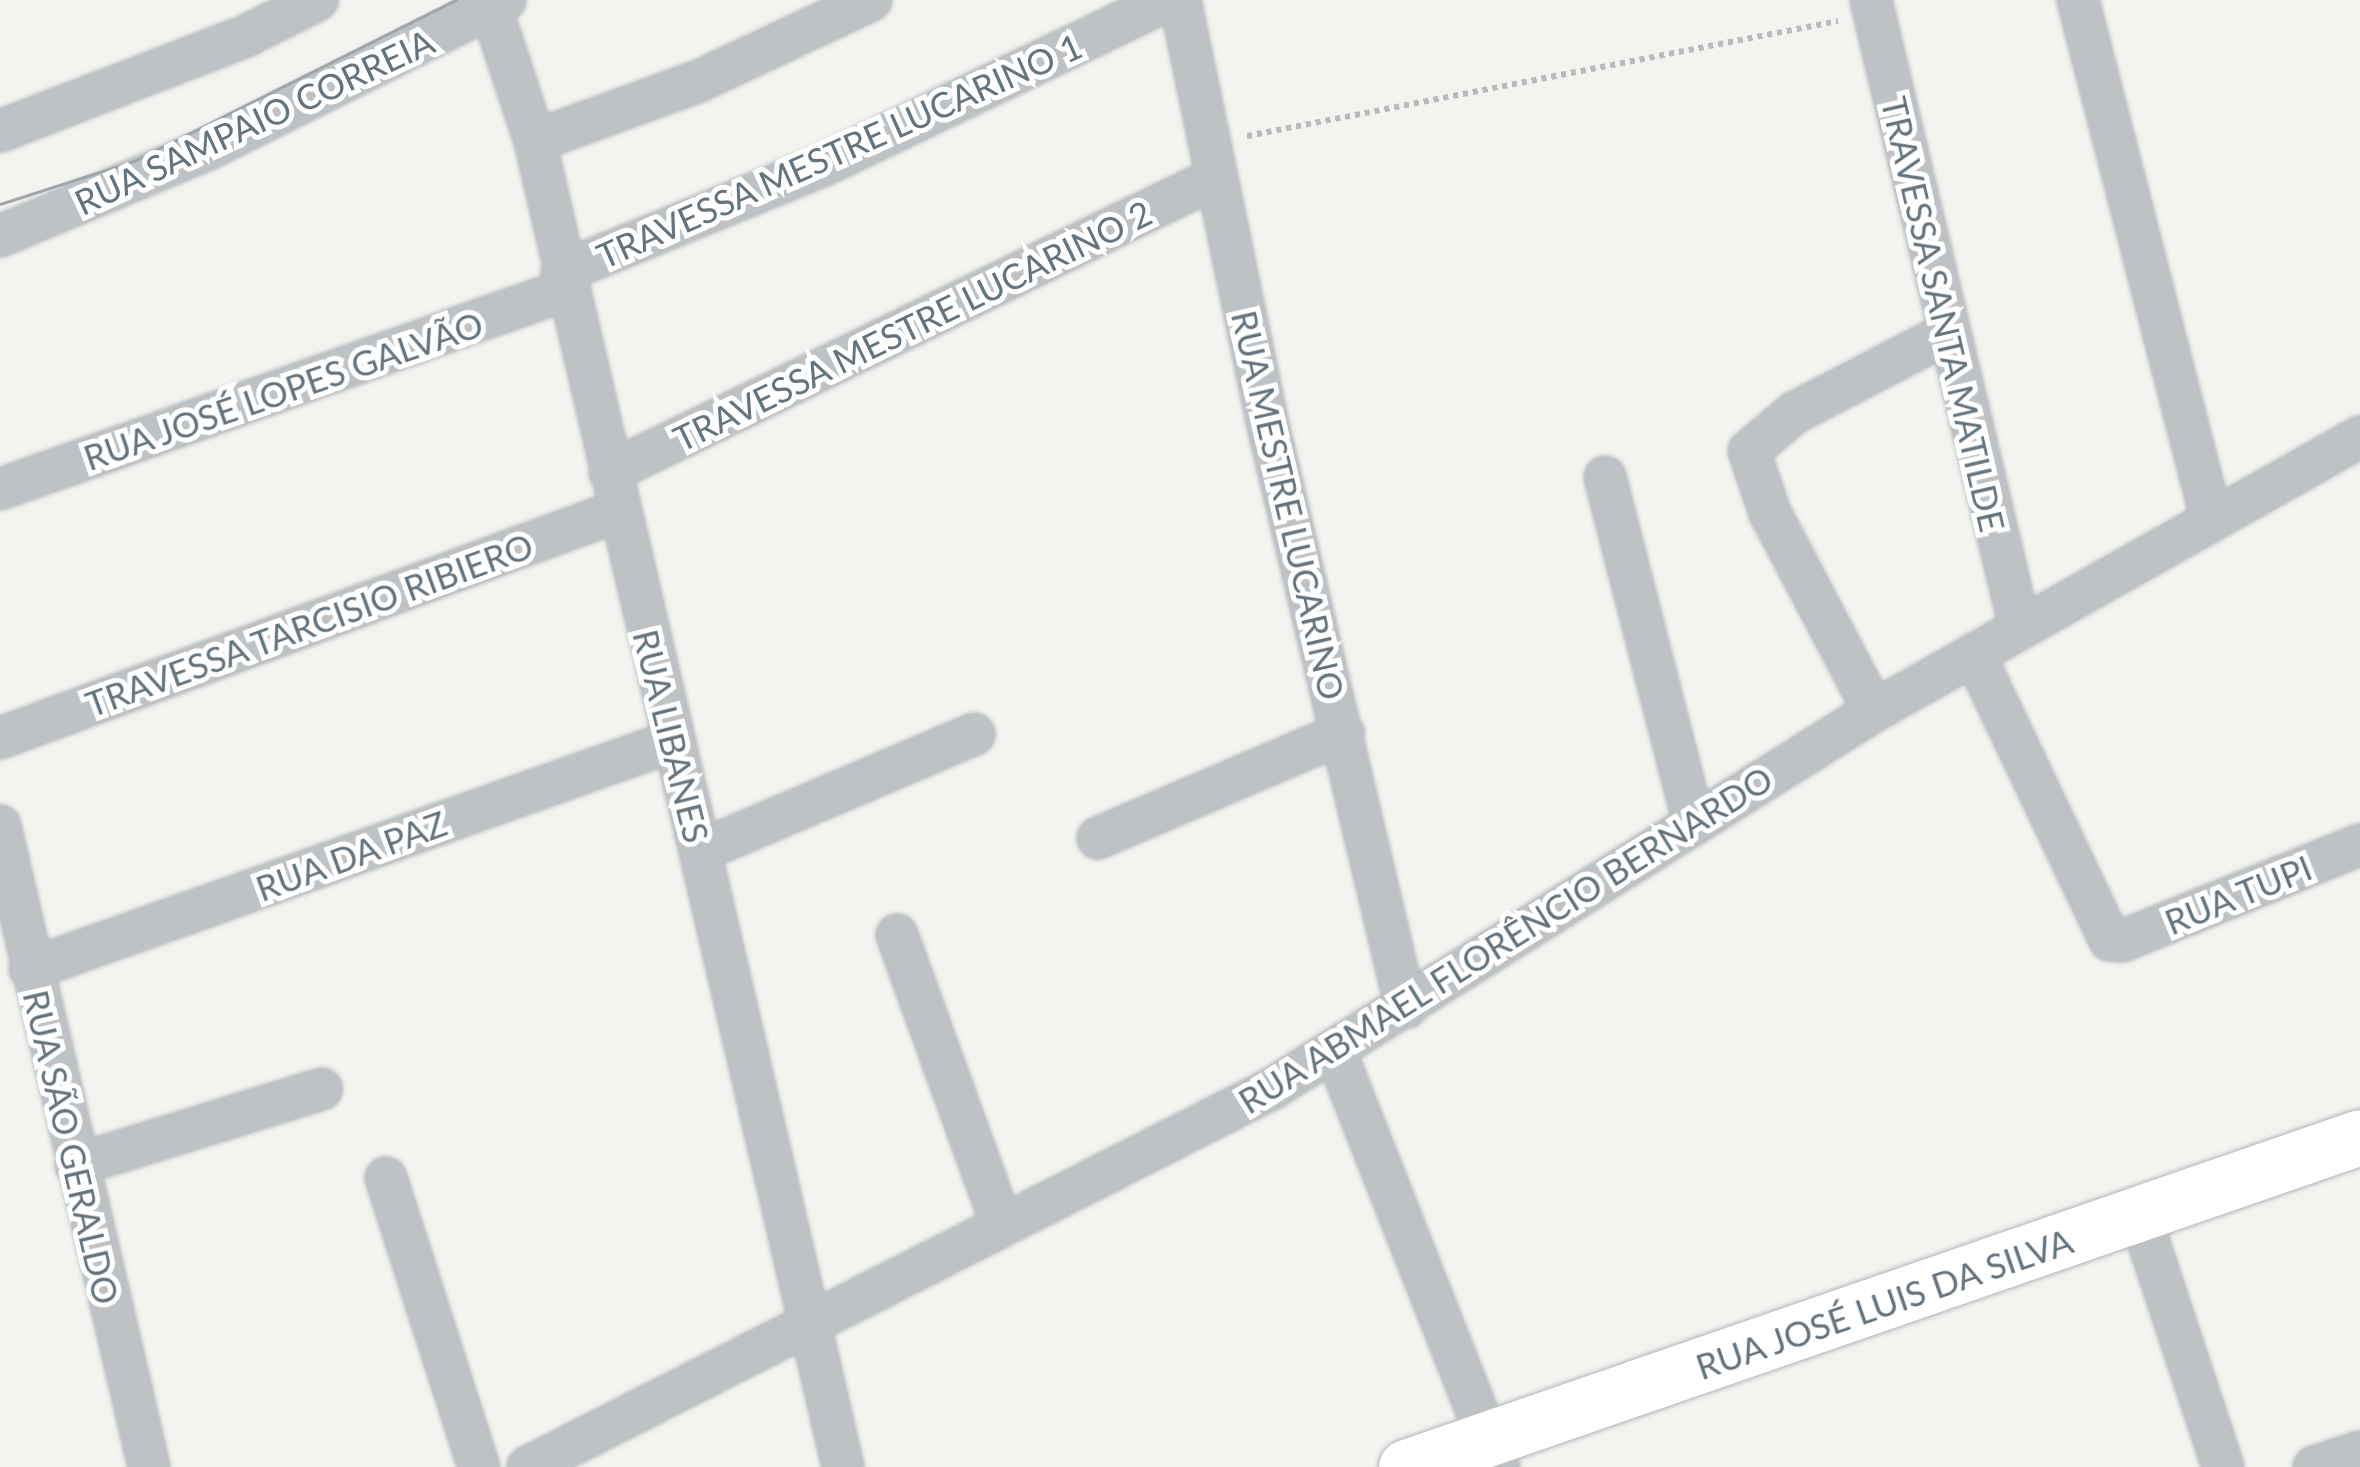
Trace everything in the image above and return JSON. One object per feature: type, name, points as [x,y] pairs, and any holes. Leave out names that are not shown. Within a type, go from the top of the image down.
[{"type":"street","points":[[0,131],[246,36],[317,0]]},
{"type":"street","points":[[535,141],[700,81],[872,0]]},
{"type":"street","name":"TRAVESSA MESTRE LUCARINO 1","points":[[563,281],[826,164],[1169,0]]},
{"type":"street","name":"RUA MESTRE LUCARINO","points":[[1180,0],[1210,161],[1406,1008]]},
{"type":"street","points":[[2078,0],[2211,518]]},
{"type":"street","name":"RUA LIBANES","points":[[498,4],[535,141],[563,281],[843,1467]]},
{"type":"street","name":"RUA SAMPAIO CORREIA","points":[[0,236],[210,148],[498,4]]},
{"type":"street","name":"TRAVESSA SANTA MATILDE","points":[[1872,7],[2020,628]]},
{"type":"street","name":"TRAVESSA MESTRE LUCARINO 2","points":[[614,492],[1210,161]]},
{"type":"street","name":"RUA JOSÉ LOPES GALVÃO","points":[[0,489],[563,281]]},
{"type":"street","points":[[1874,711],[1770,513],[1750,450],[1794,413],[1948,332]]},
{"type":"street","name":"RUA ABMAEL FLORÊNCIO BERNARDO","points":[[528,1467],[1336,1051],[1406,1008],[1524,924],[1874,711],[2360,437]]},
{"type":"street","points":[[1605,478],[1694,824]]},
{"type":"street","name":"TRAVESSA TARCISIO RIBIERO","points":[[0,738],[614,492]]},
{"type":"street","name":"RUA TUPI","points":[[1974,654],[2100,930],[2116,942],[2360,845]]},
{"type":"street","points":[[1098,838],[1342,733]]},
{"type":"street","points":[[700,851],[974,734]]},
{"type":"street","name":"RUA DA PAZ","points":[[30,969],[672,741]]},
{"type":"street","name":"RUA SÃO GERALDO","points":[[0,826],[30,969],[149,1467]]},
{"type":"street","points":[[897,934],[1001,1223]]},
{"type":"street","points":[[1336,1051],[1494,1452]]},
{"type":"street","points":[[76,1165],[321,1090]]},
{"type":"street","name":"RUA JOSÉ LUIS DA SILVA","points":[[1406,1467],[1494,1452],[2360,1137]]},
{"type":"street","points":[[386,1178],[479,1467]]},
{"type":"street","points":[[2140,1216],[2223,1467]]},
{"type":"street","points":[[2314,1467],[2360,1452]]},
{"type":"path","points":[[1210,161],[1872,7]]},
{"type":"tram line","points":[[0,204],[134,161],[456,0]]}]
